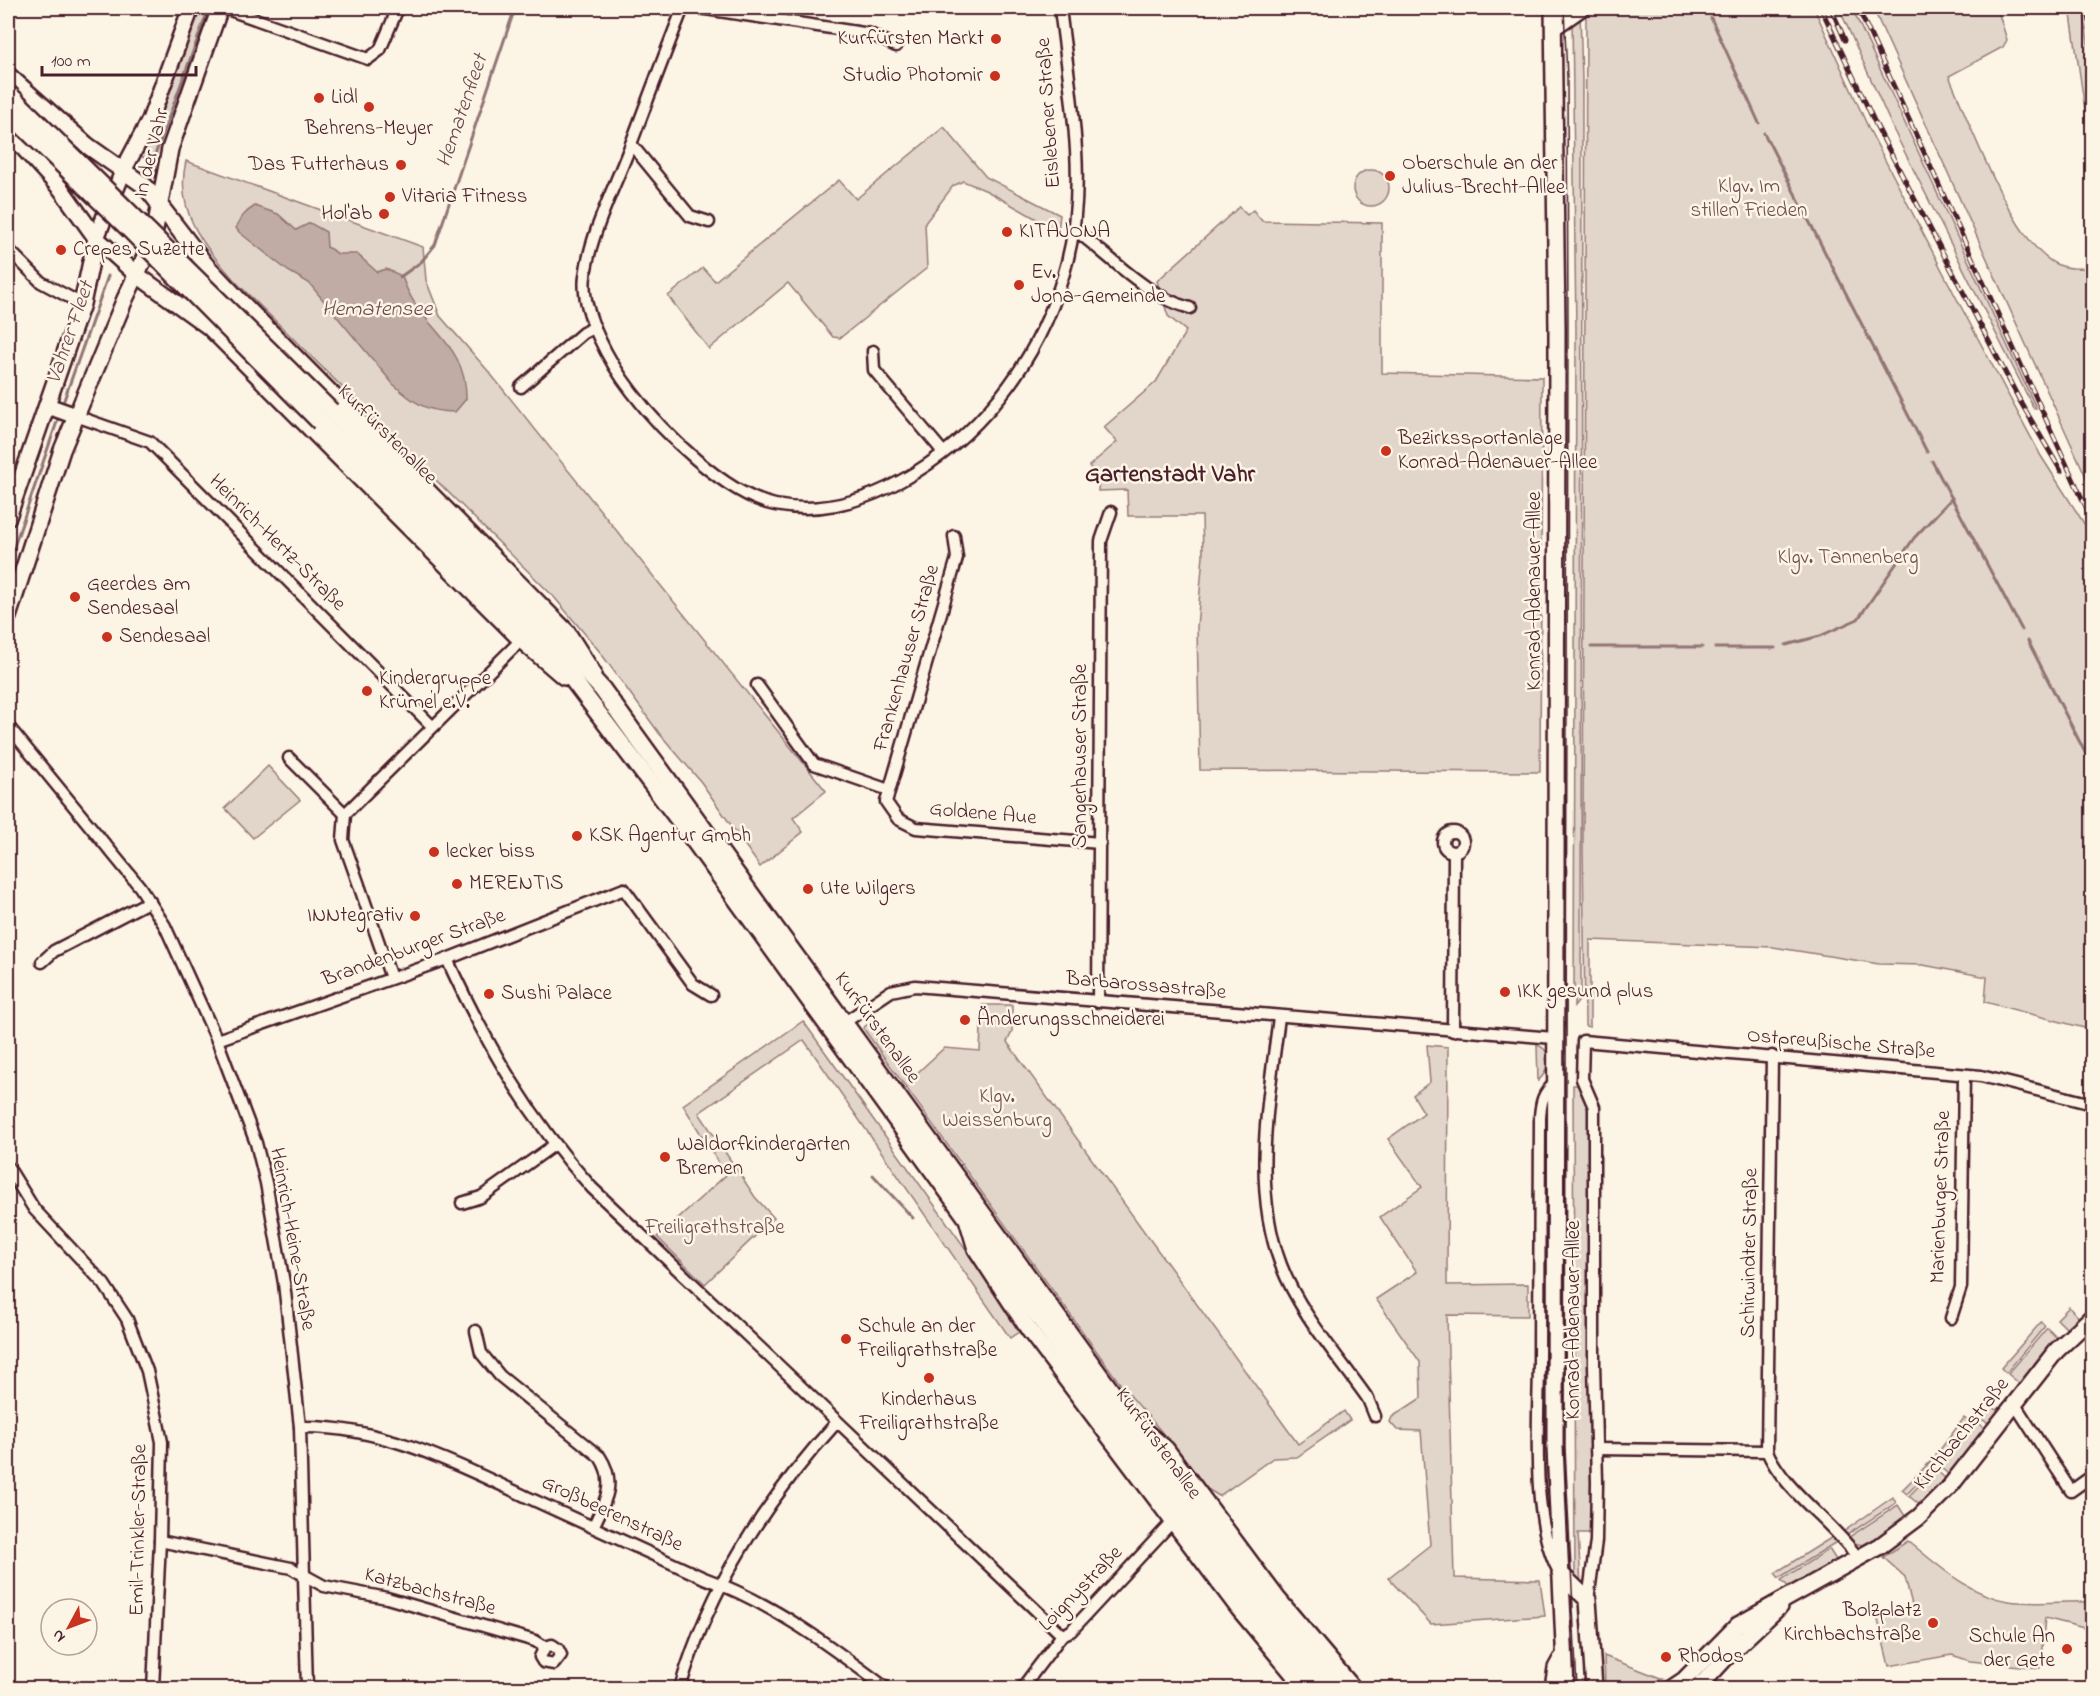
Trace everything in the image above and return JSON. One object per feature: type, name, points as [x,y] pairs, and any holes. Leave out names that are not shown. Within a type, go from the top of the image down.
[{"type":"main road","name":"In der Vahr","points":[[61,411],[96,238],[124,169],[150,120],[191,8]]},
{"type":"main road","name":"In der Vahr","points":[[61,411],[153,240],[171,149],[222,8]]},
{"type":"main road","name":"Konrad-Adenauer-Allee","points":[[1553,8],[1557,329],[1555,1447],[1566,1689]]},
{"type":"main road","points":[[1554,27],[1581,8]]},
{"type":"main road","name":"Kurfürstenallee","points":[[8,75],[88,146],[124,169],[145,186],[222,283],[567,632],[602,689],[1135,1424],[1267,1603],[1339,1689]]},
{"type":"main road","points":[[8,93],[133,224]]},
{"type":"main road","points":[[8,112],[133,224]]},
{"type":"main road","name":"Kurfürstenallee","points":[[8,131],[61,189],[96,238],[136,274],[209,327],[520,640],[585,694]]},
{"type":"main road","name":"Kurfürstenallee","points":[[133,224],[325,416],[540,621],[602,689]]},
{"type":"main road","points":[[8,517],[61,411]]},
{"type":"main road","points":[[8,616],[62,450],[61,411]]},
{"type":"main road","name":"Kurfürstenallee","points":[[325,416],[519,620],[585,694],[685,828],[1208,1550],[1321,1689]]},
{"type":"main road","name":"Kurfürstenallee","points":[[967,1219],[976,1249],[1020,1317],[1247,1618],[1305,1689]]},
{"type":"main road","name":"Kirchbachstraße","points":[[1672,1689],[1689,1676],[1738,1625],[1758,1612],[1788,1599],[1898,1534],[1940,1498],[2056,1351],[2092,1317]]},
{"type":"main road","name":"Kurfürstenallee","points":[[1135,1424],[1166,1449],[1276,1598],[1353,1689]]},
{"type":"main road","points":[[1560,1573],[1588,1600]]},
{"type":"main road","name":"Kirchbachstraße","points":[[1698,1689],[1733,1650],[1788,1599]]},
{"type":"main road","name":"Konrad-Adenauer-Allee","points":[[1588,1600],[1594,1689]]},
{"type":"main road","points":[[1553,1689],[1556,1668],[1564,1653]]},
{"type":"street","points":[[222,8],[368,59],[380,50],[398,8]]},
{"type":"street","name":"Eislebener Straße","points":[[683,8],[596,237],[585,278],[588,305],[595,327],[625,383],[668,434],[707,467],[738,489],[774,505],[804,507],[847,502],[917,471],[943,452],[1000,397],[1031,351],[1065,272],[1072,228],[1075,142],[1060,8]]},
{"type":"street","points":[[699,8],[870,34],[896,46]]},
{"type":"street","points":[[631,144],[690,216],[709,222]]},
{"type":"street","points":[[1072,228],[1154,292],[1172,303],[1190,308]]},
{"type":"street","points":[[8,249],[41,282],[82,304]]},
{"type":"street","points":[[521,387],[583,333],[595,327]]},
{"type":"street","points":[[873,351],[874,370],[943,452]]},
{"type":"street","name":"Heinrich-Hertz-Straße","points":[[61,411],[150,442],[432,726]]},
{"type":"street","name":"Sangerhauser Straße","points":[[1098,1002],[1101,542],[1111,512]]},
{"type":"street","name":"Frankenhauser Straße","points":[[889,790],[957,558],[954,536]]},
{"type":"street","points":[[391,978],[344,840],[345,814],[520,640]]},
{"type":"street","points":[[757,685],[814,764],[889,790]]},
{"type":"street","name":"Heinrich-Heine-Straße","points":[[8,726],[97,832],[150,901],[184,963],[218,1040],[256,1143],[266,1183],[284,1283],[300,1426],[306,1577],[307,1689]]},
{"type":"street","points":[[289,758],[345,814]]},
{"type":"street","name":"Goldene Aue","points":[[889,790],[886,802],[898,819],[916,828],[1100,843]]},
{"type":"street","points":[[1453,1031],[1454,852]]},
{"type":"street","name":"Brandenburger Straße","points":[[218,1040],[447,959],[624,889],[693,984],[711,995]]},
{"type":"street","points":[[42,962],[54,951],[150,901]]},
{"type":"street","points":[[447,959],[498,1063],[554,1145],[622,1219],[1062,1635]]},
{"type":"street","name":"Barbarossastraße","points":[[845,1022],[891,991],[915,986],[1554,1038]]},
{"type":"street","points":[[1279,1017],[1263,1172],[1265,1202],[1274,1241],[1292,1288],[1368,1399],[1375,1416]]},
{"type":"street","name":"Ostpreußische Straße","points":[[1583,1041],[1772,1056],[1998,1079],[2092,1104]]},
{"type":"street","name":"Konrad-Adenauer-Allee","points":[[1583,1041],[1582,1079],[1594,1107],[1596,1542],[1588,1600]]},
{"type":"street","name":"Schirwindter Straße","points":[[1767,1451],[1772,1056]]},
{"type":"street","name":"Marienburger Straße","points":[[1951,1318],[1960,1287],[1964,1075]]},
{"type":"street","points":[[462,1203],[482,1197],[554,1145]]},
{"type":"street","name":"Emil-Trinkler-Straße","points":[[8,1167],[34,1209],[104,1284],[127,1319],[147,1371],[162,1438],[153,1689]]},
{"type":"street","points":[[476,1330],[481,1353],[500,1376],[600,1457],[607,1468],[610,1479],[608,1497],[593,1527]]},
{"type":"street","points":[[2014,1403],[2071,1491],[2092,1476]]},
{"type":"street","points":[[680,1689],[719,1584],[780,1489],[837,1422]]},
{"type":"street","name":"Großbeerenstraße","points":[[300,1426],[327,1426],[378,1434],[467,1469],[780,1612],[886,1689]]},
{"type":"street","points":[[1596,1449],[1767,1451],[1774,1468],[1844,1538],[1858,1558]]},
{"type":"street","name":"Loignystraße","points":[[1024,1685],[1062,1635],[1071,1630],[1173,1521]]},
{"type":"street","name":"Katzbachstraße","points":[[160,1541],[291,1569],[324,1586],[387,1598],[535,1641],[545,1647]]},
{"type":"street","points":[[1024,1685],[1036,1689]]},
{"type":"green space","points":[[197,8],[215,8],[159,173],[141,155]]},
{"type":"green space","name":"Klgv. Tannenberg","points":[[1586,8],[1814,8],[1869,129],[1959,303],[2041,456],[2092,536],[2092,1030],[1985,1002],[1987,977],[1923,965],[1879,964],[1773,947],[1590,940],[1590,1027],[1585,1026],[1583,844]]},
{"type":"green space","points":[[1839,8],[1852,8],[2036,408],[2034,409],[1894,131]]},
{"type":"green space","points":[[1873,8],[1997,8],[2007,40],[2003,47],[1949,76],[1980,150],[2024,233],[2040,252],[2056,264],[2074,268],[2092,267],[2092,490]]},
{"type":"green space","points":[[2070,8],[2083,8],[2092,68],[2092,157]]},
{"type":"green space","points":[[1580,11],[1582,80],[1581,998],[1574,1007],[1576,331],[1572,17]]},
{"type":"green space","points":[[1562,24],[1565,330],[1563,953],[1562,78],[1558,27]]},
{"type":"green space","points":[[944,127],[986,177],[1060,215],[1058,231],[987,191],[963,181],[953,186],[925,223],[927,268],[840,338],[833,337],[788,283],[709,349],[668,296],[703,268],[715,281],[839,180],[856,199]]},
{"type":"green space","points":[[186,161],[423,247],[426,280],[440,316],[489,372],[826,791],[793,818],[803,832],[760,867],[701,782],[659,733],[600,652],[554,597],[236,282],[213,255],[188,212],[183,179]]},
{"type":"green space","points":[[1371,170],[1384,175],[1389,188],[1384,201],[1371,206],[1358,201],[1353,188],[1358,175]]},
{"type":"green space","name":"Bezirkssportanlage Konrad-Adenauer-Allee","points":[[1239,207],[1247,215],[1253,210],[1262,221],[1382,223],[1382,373],[1542,377],[1540,772],[1200,770],[1197,627],[1203,555],[1202,516],[1128,516],[1127,490],[1098,491],[1099,477],[1089,466],[1117,442],[1104,427],[1156,382],[1186,331],[1168,316],[1157,281]]},
{"type":"green space","points":[[268,766],[300,800],[253,838],[225,808]]},
{"type":"green space","name":"Klgv. Weissenburg","points":[[982,1005],[1012,1005],[1012,1032],[1007,1042],[1298,1444],[1344,1411],[1350,1420],[1297,1457],[1273,1458],[1219,1496],[1201,1485],[1160,1430],[1121,1385],[863,1028],[872,1021],[915,1075],[944,1048],[980,1051]]},
{"type":"green space","name":"Freiligrathstraße","points":[[803,1021],[1023,1329],[1010,1338],[804,1040],[699,1113],[755,1197],[774,1218],[705,1284],[657,1237],[726,1175],[683,1105]]},
{"type":"green space","points":[[1427,1045],[1448,1047],[1447,1285],[1528,1284],[1528,1316],[1447,1315],[1454,1578],[1540,1580],[1545,1616],[1431,1624],[1388,1578],[1430,1545],[1421,1431],[1397,1430],[1390,1422],[1392,1417],[1421,1398],[1420,1362],[1376,1299],[1417,1272],[1380,1217],[1422,1187],[1388,1139],[1424,1113],[1413,1095],[1430,1082]]},
{"type":"green space","points":[[1537,1045],[1543,1048],[1548,1057],[1545,1072],[1538,1081]]},
{"type":"green space","points":[[1573,1085],[1578,1085],[1590,1113],[1592,1537],[1589,1533],[1578,1533],[1581,1586],[1575,1581]]},
{"type":"green space","points":[[1547,1102],[1551,1540],[1547,1518],[1544,1447]]},
{"type":"green space","points":[[2069,1307],[2081,1320],[2068,1330],[2057,1319]]},
{"type":"green space","points":[[2041,1322],[2045,1326],[2006,1373],[2001,1368]]},
{"type":"green space","points":[[2047,1328],[2057,1338],[2046,1349],[2049,1352],[2021,1385],[2008,1374]]},
{"type":"green space","points":[[1987,1401],[2000,1413],[1992,1424],[1975,1417]]},
{"type":"green space","points":[[1964,1418],[1968,1421],[1937,1462],[1936,1455]]},
{"type":"green space","points":[[1971,1422],[1981,1425],[1985,1433],[1954,1474],[1948,1474],[1938,1465]]},
{"type":"green space","points":[[1930,1462],[1933,1467],[1907,1494],[1902,1490]]},
{"type":"green space","points":[[1935,1469],[1945,1478],[1945,1485],[1922,1507],[1909,1496]]},
{"type":"green space","points":[[1893,1497],[1896,1503],[1847,1535],[1843,1532]]},
{"type":"green space","points":[[1898,1505],[1907,1519],[1890,1533],[1865,1546],[1855,1543],[1849,1537]]},
{"type":"green space","points":[[1834,1536],[1838,1541],[1779,1578],[1775,1573]]},
{"type":"green space","points":[[1908,1541],[1954,1577],[1994,1598],[2029,1603],[2092,1602],[2092,1630],[2045,1618],[2040,1668],[1970,1661],[1952,1655],[1889,1666],[1877,1616],[1912,1605],[1905,1577],[1883,1557]]},
{"type":"green space","points":[[1829,1549],[1838,1563],[1790,1588],[1781,1580]]},
{"type":"green space","points":[[1604,1656],[1663,1679],[1635,1688],[1607,1688],[1605,1687]]},
{"type":"water","name":"Hematensee","points":[[255,206],[278,214],[296,230],[310,223],[326,232],[327,247],[338,254],[357,254],[377,272],[386,269],[402,276],[409,294],[459,362],[466,399],[455,412],[428,408],[401,391],[309,283],[288,271],[239,232],[236,228],[240,221]]},
{"type":"waterway","name":"Vahrer Fleet","points":[[152,163],[209,8]]},
{"type":"waterway","name":"Hematenfleet","points":[[400,277],[421,262],[435,245],[515,8]]},
{"type":"waterway","points":[[1711,18],[1759,123]]},
{"type":"waterway","points":[[1764,133],[1927,452]]},
{"type":"waterway","name":"Vahrer Fleet","points":[[64,400],[108,276]]},
{"type":"waterway","name":"Vahrer Fleet","points":[[8,564],[59,416]]},
{"type":"waterway","points":[[1932,461],[2022,630]]},
{"type":"waterway","points":[[1786,645],[1820,636],[1858,619],[1914,538],[1952,498]]},
{"type":"waterway","points":[[2028,641],[2092,766]]},
{"type":"waterway","points":[[1591,647],[1702,647]]},
{"type":"waterway","points":[[1715,648],[1775,648]]},
{"type":"waterway","points":[[873,1175],[913,1218]]},
{"type":"tram line","points":[[1564,8],[1567,78],[1568,330],[1565,1448],[1577,1688]]},
{"type":"railway","points":[[1821,8],[1876,125],[2020,401],[2061,471]]},
{"type":"railway","points":[[1831,8],[1845,40]]},
{"type":"railway","points":[[1858,8],[2092,520]]},
{"type":"railway","points":[[2088,8],[2092,37]]},
{"type":"place","name":"Kurfürsten Markt","points":[[996,39]]},
{"type":"place","name":"Studio Photomir","points":[[995,76]]},
{"type":"place","name":"Lidl","points":[[319,98]]},
{"type":"place","name":"Behrens-Meyer","points":[[369,107]]},
{"type":"place","name":"Das Futterhaus","points":[[401,165]]},
{"type":"place","name":"Oberschule an der Julius-Brecht-Allee","points":[[1390,176]]},
{"type":"place","name":"Vitaria Fitness","points":[[390,197]]},
{"type":"place","name":"Hol'ab","points":[[384,214]]},
{"type":"place","name":"KITAJONA","points":[[1007,232]]},
{"type":"place","name":"Crepes Suzette","points":[[61,250]]},
{"type":"place","name":"Ev. Jona-Gemeinde","points":[[1019,285]]},
{"type":"place","name":"Bezirkssportanlage Konrad-Adenauer-Allee","points":[[1386,451]]},
{"type":"place","name":"Geerdes am Sendesaal","points":[[75,597]]},
{"type":"place","name":"Sendesaal","points":[[107,637]]},
{"type":"place","name":"Kindergruppe Krümel e.V.","points":[[367,691]]},
{"type":"place","name":"KSK Agentur Gmbh","points":[[577,836]]},
{"type":"place","name":"lecker biss","points":[[434,852]]},
{"type":"place","name":"MERENTIS","points":[[457,884]]},
{"type":"place","name":"Ute Wilgers","points":[[808,889]]},
{"type":"place","name":"INNtegrativ","points":[[415,916]]},
{"type":"place","name":"IKK gesund plus","points":[[1505,992]]},
{"type":"place","name":"Sushi Palace","points":[[489,994]]},
{"type":"place","name":"Änderungsschneiderei","points":[[965,1020]]},
{"type":"place","name":"Waldorfkindergarten Bremen","points":[[665,1157]]},
{"type":"place","name":"Schule an der Freiligrathstraße","points":[[846,1339]]},
{"type":"place","name":"Kinderhaus Freiligrathstraße","points":[[929,1378]]},
{"type":"place","name":"Bolzplatz Kirchbachstraße","points":[[1933,1623]]},
{"type":"place","name":"Schule An der Gete","points":[[2067,1649]]},
{"type":"place","name":"Rhodos","points":[[1666,1657]]},
{"type":"district","name":"Gartenstadt Vahr","points":[[1170,475]]},
{"type":"park label","name":"Klgv. Im stillen Frieden","points":[[1749,199]]}]
